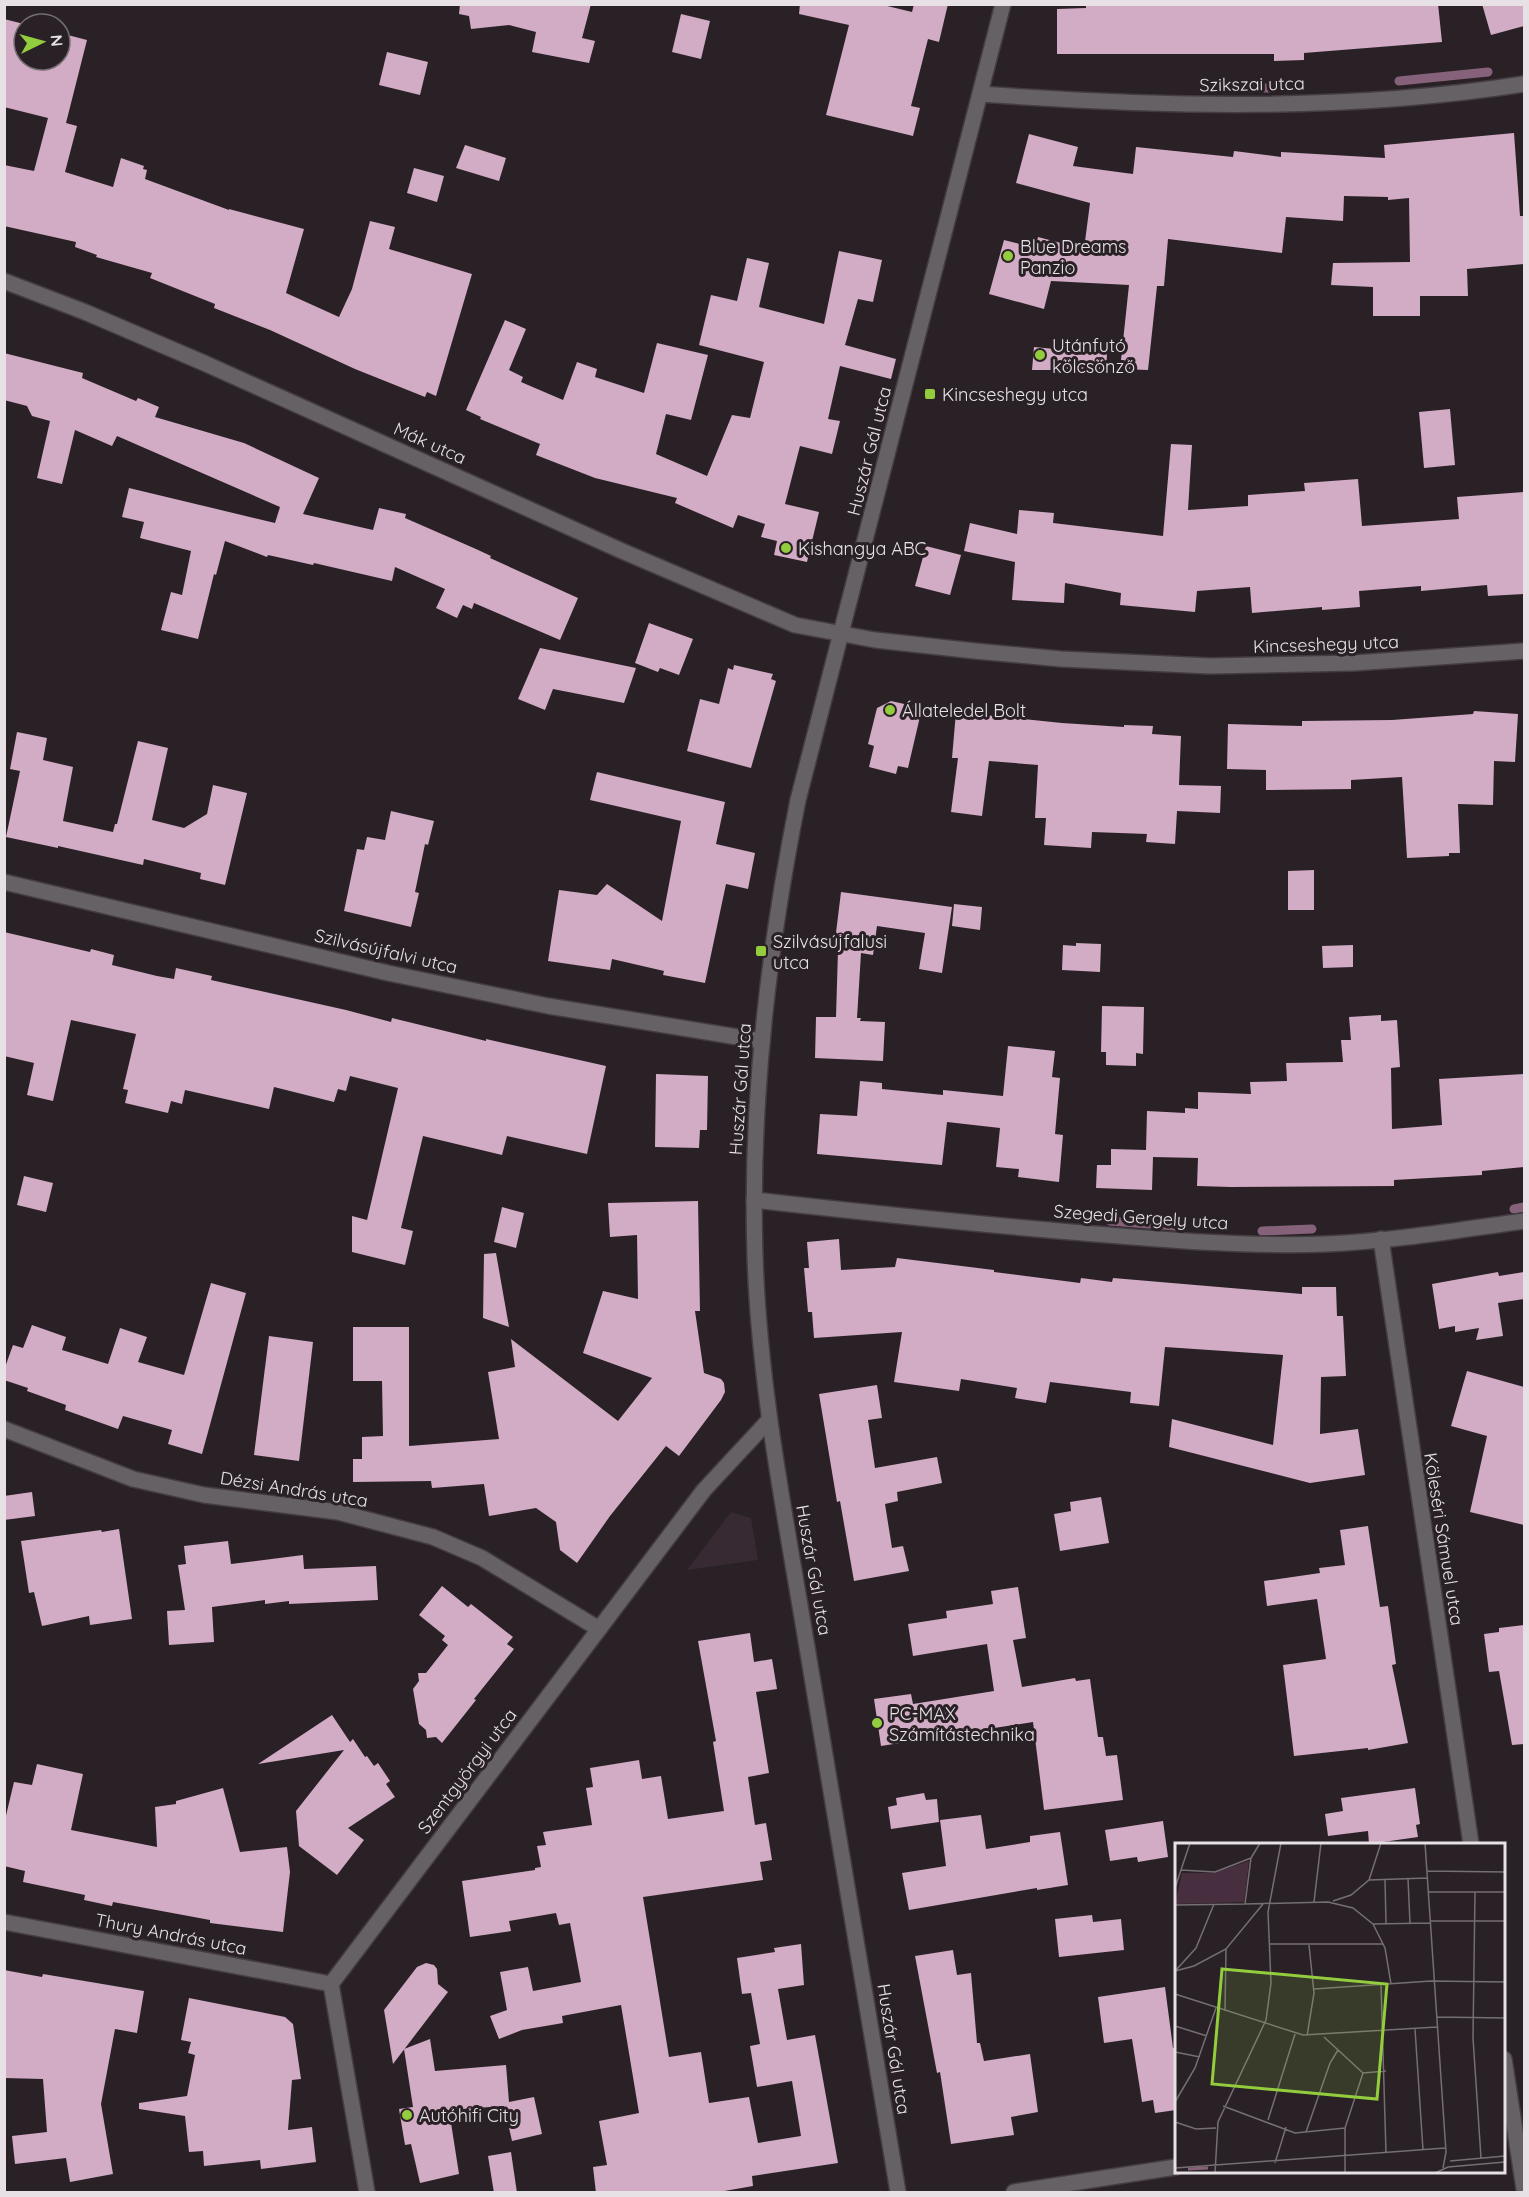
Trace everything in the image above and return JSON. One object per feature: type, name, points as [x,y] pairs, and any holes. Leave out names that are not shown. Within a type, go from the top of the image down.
[{"type":"street","name":"Huszár Gál utca","points":[[898,2193],[769,1420],[756,1284],[754,1200],[758,1090],[772,944],[798,800],[1003,4]]},
{"type":"street","name":"Szikszai utca","points":[[980,94],[1112,103],[1277,105],[1448,94],[1524,84]]},
{"type":"street","name":"Mák utca","points":[[4,281],[85,312],[204,363],[780,620],[842,634]]},
{"type":"street","name":"Kincseshegy utca","points":[[842,634],[915,645],[1050,658],[1210,666],[1354,663],[1524,651]]},
{"type":"street","name":"Szilvásújfalvi utca","points":[[4,882],[399,975],[548,1006],[762,1041]]},
{"type":"street","name":"Szegedi Gergely utca","points":[[754,1200],[903,1217],[1207,1242],[1326,1244],[1524,1221]]},
{"type":"street","name":"Köleséri Sámuel utca","points":[[1381,1239],[1471,1843]]},
{"type":"street","name":"Szentgyörgyi utca","points":[[331,1984],[704,1490],[769,1420]]},
{"type":"street","name":"Dézsi András utca","points":[[4,1429],[133,1479],[204,1495],[338,1512],[433,1537],[490,1562],[599,1629]]},
{"type":"street","name":"Thury András utca","points":[[4,1922],[331,1984]]},
{"type":"street","points":[[331,1984],[367,2193]]},
{"type":"street","points":[[1505,2081],[1508,2115],[1524,2189]]},
{"type":"street","points":[[1014,2193],[1175,2167]]},
{"type":"shaded area","points":[[731,1512],[751,1518],[758,1560],[687,1570]]},
{"type":"building","points":[[460,4],[591,4],[582,38],[595,41],[589,63],[532,52],[536,32],[509,25],[471,29],[469,16],[459,14]]},
{"type":"building","points":[[800,4],[879,4],[912,12],[914,4],[948,4],[939,42],[928,39],[911,106],[920,108],[913,136],[826,115],[849,25],[799,14]]},
{"type":"building","points":[[1086,4],[1438,4],[1442,42],[1304,53],[1304,60],[1274,61],[1274,54],[1057,54],[1057,9],[1086,8]]},
{"type":"building","points":[[1482,4],[1524,4],[1524,26],[1491,35]]},
{"type":"building","points":[[681,14],[710,21],[701,59],[672,52]]},
{"type":"building","points":[[4,19],[12,21],[12,72],[72,72],[72,36],[87,40],[66,123],[77,126],[65,172],[113,187],[121,158],[144,166],[143,169],[147,170],[145,179],[229,210],[304,229],[286,293],[339,317],[352,289],[370,221],[395,227],[389,249],[472,274],[436,396],[427,392],[425,397],[355,369],[270,330],[214,308],[215,304],[150,278],[152,273],[96,257],[97,255],[75,247],[76,242],[4,226],[4,165],[34,171],[48,118],[4,107]]},
{"type":"building","points":[[387,52],[428,62],[420,95],[379,85]]},
{"type":"building","points":[[1514,133],[1520,216],[1523,216],[1524,264],[1467,269],[1468,296],[1420,296],[1420,316],[1373,316],[1373,287],[1331,285],[1333,263],[1410,262],[1409,198],[1388,200],[1388,197],[1344,196],[1343,221],[1286,217],[1282,253],[1168,239],[1164,286],[1157,286],[1148,370],[1120,369],[1129,285],[1051,281],[1044,309],[989,294],[1004,240],[1035,248],[1038,237],[1084,249],[1090,203],[1016,183],[1029,134],[1078,147],[1073,166],[1133,174],[1136,147],[1233,157],[1234,151],[1281,157],[1281,152],[1385,158],[1384,145]]},
{"type":"building","points":[[465,145],[506,158],[499,181],[456,168]]},
{"type":"building","points":[[414,168],[444,176],[437,202],[407,193]]},
{"type":"building","points":[[839,251],[882,260],[873,302],[858,299],[845,345],[896,359],[891,379],[840,366],[828,419],[840,421],[832,454],[800,446],[785,504],[819,512],[807,562],[774,555],[777,541],[761,537],[765,524],[738,515],[733,528],[675,503],[677,498],[595,478],[536,455],[540,444],[480,419],[481,417],[466,410],[505,320],[526,329],[509,370],[523,377],[521,382],[563,400],[577,362],[597,369],[595,377],[644,393],[657,343],[708,355],[691,420],[666,414],[656,454],[707,476],[732,415],[750,418],[764,362],[699,345],[711,295],[737,301],[747,258],[769,263],[759,307],[824,324]]},
{"type":"building","points":[[1034,347],[1107,354],[1106,370],[1032,370]]},
{"type":"building","points":[[4,353],[83,373],[82,378],[136,401],[138,398],[159,407],[155,417],[244,443],[319,478],[303,514],[373,530],[379,508],[406,514],[405,518],[578,598],[560,640],[474,603],[472,609],[463,605],[457,618],[436,608],[445,589],[395,567],[392,581],[314,563],[313,565],[268,555],[267,557],[225,541],[216,575],[214,574],[198,639],[161,630],[171,592],[182,595],[191,551],[140,538],[144,522],[122,517],[129,488],[275,523],[280,507],[117,436],[112,446],[75,430],[62,484],[37,478],[50,421],[32,416],[27,406],[4,400]]},
{"type":"building","points":[[1450,409],[1455,465],[1424,468],[1419,412]]},
{"type":"building","points":[[1171,444],[1192,445],[1188,510],[1248,506],[1248,495],[1305,491],[1304,483],[1358,479],[1362,526],[1459,519],[1457,497],[1524,492],[1524,594],[1488,596],[1487,585],[1421,591],[1421,586],[1359,591],[1360,607],[1322,610],[1322,607],[1252,613],[1250,587],[1197,591],[1195,612],[1120,605],[1121,593],[1065,583],[1064,603],[1012,600],[1015,562],[964,551],[970,523],[1017,534],[1019,510],[1054,513],[1053,523],[1163,536]]},
{"type":"building","points":[[926,546],[961,555],[950,595],[915,586]]},
{"type":"building","points":[[649,623],[693,639],[679,675],[660,668],[658,672],[635,663]]},
{"type":"building","points":[[540,648],[636,668],[624,703],[553,689],[545,710],[518,699]]},
{"type":"building","points":[[734,665],[773,674],[771,679],[776,681],[751,768],[687,751],[700,699],[719,704],[728,668],[733,670]]},
{"type":"building","points":[[891,701],[922,708],[908,768],[898,766],[896,774],[869,767],[874,746],[868,744],[877,708]]},
{"type":"building","points":[[1474,711],[1518,714],[1515,762],[1494,761],[1493,805],[1458,804],[1460,853],[1449,853],[1449,856],[1407,858],[1402,777],[1351,780],[1351,789],[1266,790],[1266,770],[1227,769],[1228,724],[1302,726],[1302,721],[1392,720],[1473,714]]},
{"type":"building","points":[[956,712],[1062,723],[1124,727],[1124,725],[1153,726],[1152,734],[1181,736],[1179,785],[1221,786],[1220,813],[1177,811],[1175,844],[1146,842],[1147,834],[1092,832],[1091,848],[1044,845],[1046,818],[1035,818],[1038,765],[989,761],[982,816],[951,812],[958,758],[952,758]]},
{"type":"building","points":[[17,732],[47,738],[43,760],[73,767],[63,821],[113,832],[138,741],[168,748],[152,820],[184,828],[207,814],[213,785],[247,793],[225,885],[200,879],[201,873],[144,859],[143,865],[6,837],[20,771],[10,769]]},
{"type":"building","points":[[597,772],[725,802],[716,844],[755,853],[748,889],[726,884],[705,983],[663,975],[664,971],[612,959],[610,970],[548,961],[559,890],[597,895],[607,884],[662,921],[681,821],[590,800]]},
{"type":"building","points":[[391,811],[434,821],[428,845],[425,844],[415,892],[419,893],[411,927],[344,911],[357,849],[364,850],[367,837],[385,840]]},
{"type":"building","points":[[1314,870],[1314,910],[1288,910],[1288,871]]},
{"type":"building","points":[[841,892],[952,907],[942,973],[919,969],[925,933],[877,926],[873,955],[861,953],[857,1018],[861,1018],[860,1021],[885,1022],[883,1061],[815,1058],[816,1017],[836,1017],[838,950],[834,949]]},
{"type":"building","points":[[954,904],[982,907],[980,930],[952,926]]},
{"type":"building","points":[[4,932],[90,952],[91,949],[114,955],[112,965],[157,976],[174,979],[176,968],[212,976],[211,980],[391,1022],[392,1018],[486,1041],[486,1039],[606,1066],[587,1154],[507,1136],[502,1155],[423,1136],[401,1228],[413,1231],[405,1265],[352,1252],[352,1216],[367,1220],[398,1088],[350,1076],[346,1091],[338,1089],[334,1102],[274,1087],[269,1109],[185,1090],[182,1104],[171,1101],[168,1113],[125,1103],[128,1090],[123,1089],[136,1034],[71,1020],[53,1101],[27,1095],[34,1063],[4,1056]]},
{"type":"building","points":[[1076,943],[1101,944],[1100,972],[1062,970],[1063,945],[1076,946]]},
{"type":"building","points":[[1353,945],[1353,967],[1323,968],[1322,946]]},
{"type":"building","points":[[1102,1006],[1144,1007],[1143,1054],[1136,1053],[1136,1066],[1106,1065],[1106,1052],[1101,1052]]},
{"type":"building","points":[[1381,1015],[1381,1021],[1397,1020],[1400,1067],[1391,1068],[1392,1129],[1442,1125],[1439,1079],[1524,1074],[1524,1167],[1482,1171],[1482,1175],[1394,1180],[1394,1186],[1231,1187],[1197,1186],[1198,1158],[1153,1157],[1152,1190],[1096,1188],[1097,1165],[1111,1165],[1111,1149],[1146,1150],[1147,1111],[1185,1113],[1185,1108],[1198,1109],[1198,1092],[1251,1094],[1250,1082],[1287,1081],[1286,1063],[1343,1062],[1341,1040],[1351,1040],[1349,1017]]},
{"type":"building","points":[[1008,1046],[1055,1051],[1052,1077],[1060,1078],[1055,1134],[1063,1135],[1059,1182],[1018,1177],[1019,1169],[996,1167],[1000,1128],[947,1122],[942,1165],[817,1154],[820,1114],[857,1116],[860,1081],[882,1083],[882,1089],[943,1095],[943,1090],[1003,1096]]},
{"type":"building","points":[[656,1074],[708,1076],[707,1130],[700,1130],[699,1148],[655,1147]]},
{"type":"building","points":[[24,1176],[53,1183],[46,1212],[17,1205]]},
{"type":"building","points":[[698,1201],[700,1311],[695,1311],[704,1373],[721,1379],[725,1392],[679,1456],[666,1446],[610,1516],[577,1563],[560,1550],[556,1522],[536,1508],[489,1516],[484,1484],[432,1488],[431,1481],[353,1482],[353,1459],[362,1459],[362,1437],[383,1436],[382,1381],[353,1381],[353,1327],[409,1327],[409,1446],[499,1439],[488,1372],[515,1367],[511,1339],[618,1421],[652,1378],[583,1353],[603,1291],[638,1299],[637,1235],[610,1237],[608,1203]]},
{"type":"building","points":[[502,1207],[524,1213],[516,1248],[494,1242]]},
{"type":"building","points":[[839,1239],[841,1270],[895,1267],[897,1258],[1080,1283],[1081,1278],[1112,1282],[1113,1278],[1302,1294],[1302,1287],[1336,1287],[1337,1316],[1343,1316],[1346,1376],[1321,1377],[1320,1434],[1358,1429],[1365,1475],[1310,1483],[1169,1447],[1172,1419],[1273,1445],[1283,1355],[1165,1347],[1159,1406],[1130,1403],[1131,1392],[1050,1382],[1046,1403],[1015,1398],[1017,1388],[961,1379],[959,1391],[894,1382],[902,1332],[814,1338],[812,1312],[808,1312],[804,1268],[809,1268],[807,1242]]},
{"type":"building","points":[[496,1253],[509,1327],[483,1318],[484,1254]]},
{"type":"building","points":[[1498,1272],[1499,1276],[1524,1272],[1524,1299],[1498,1303],[1503,1336],[1476,1340],[1479,1328],[1455,1332],[1455,1326],[1439,1329],[1432,1284]]},
{"type":"building","points":[[211,1283],[246,1293],[202,1454],[168,1444],[172,1430],[123,1416],[118,1429],[65,1410],[66,1405],[4,1380],[4,1370],[13,1345],[23,1348],[32,1325],[66,1337],[62,1350],[108,1364],[120,1328],[147,1337],[138,1362],[184,1375]]},
{"type":"building","points":[[269,1336],[313,1342],[299,1461],[254,1455]]},
{"type":"building","points":[[1467,1371],[1524,1387],[1524,1525],[1470,1512],[1487,1436],[1451,1426]]},
{"type":"building","points":[[877,1385],[882,1418],[868,1420],[875,1468],[937,1457],[942,1483],[897,1492],[898,1501],[885,1504],[892,1548],[903,1546],[909,1571],[854,1581],[840,1501],[837,1502],[819,1394]]},
{"type":"building","points":[[32,1492],[35,1516],[4,1520],[4,1496]]},
{"type":"building","points":[[1101,1497],[1109,1543],[1060,1551],[1054,1514],[1071,1511],[1070,1502]]},
{"type":"building","points":[[1368,1526],[1380,1607],[1388,1606],[1396,1664],[1392,1665],[1408,1743],[1368,1750],[1368,1748],[1294,1756],[1283,1665],[1326,1659],[1317,1599],[1267,1606],[1264,1581],[1320,1573],[1319,1568],[1345,1565],[1340,1530]]},
{"type":"building","points":[[119,1529],[132,1619],[90,1625],[89,1616],[42,1626],[34,1592],[29,1593],[21,1541]]},
{"type":"building","points":[[228,1541],[231,1564],[303,1555],[304,1569],[376,1566],[378,1600],[289,1604],[289,1601],[265,1604],[265,1600],[212,1607],[214,1642],[169,1645],[167,1611],[185,1610],[178,1565],[186,1564],[184,1546]]},
{"type":"building","points":[[442,1586],[468,1607],[471,1604],[513,1637],[507,1644],[514,1649],[442,1743],[436,1737],[427,1738],[426,1730],[419,1724],[413,1689],[419,1681],[418,1673],[426,1673],[448,1645],[442,1640],[445,1636],[419,1615]]},
{"type":"building","points":[[1018,1587],[1026,1638],[1013,1640],[1022,1687],[1075,1678],[1076,1681],[1090,1679],[1098,1737],[1103,1737],[1106,1756],[1117,1755],[1123,1800],[1044,1810],[1033,1722],[881,1746],[874,1699],[911,1694],[913,1704],[994,1691],[987,1644],[913,1656],[908,1624],[947,1618],[946,1611],[993,1604],[991,1591]]},
{"type":"building","points":[[1524,1625],[1524,1744],[1512,1745],[1499,1671],[1489,1672],[1484,1634],[1499,1632],[1499,1628]]},
{"type":"building","points":[[750,1633],[754,1662],[772,1659],[777,1689],[756,1692],[769,1773],[748,1777],[755,1825],[766,1823],[772,1860],[760,1862],[763,1880],[643,1897],[669,2057],[701,2052],[709,2103],[749,2097],[758,2143],[801,2136],[792,2081],[757,2087],[750,2046],[760,2044],[751,1993],[742,1994],[737,1958],[775,1952],[774,1948],[801,1944],[804,1985],[778,1989],[787,2040],[815,2035],[838,2163],[752,2176],[753,2186],[713,2193],[596,2193],[593,2167],[607,2165],[599,2121],[639,2113],[621,2005],[562,2016],[563,2023],[522,2030],[499,2039],[490,2016],[507,2010],[500,1972],[528,1967],[533,1991],[581,1982],[570,1923],[559,1925],[556,1913],[509,1921],[511,1931],[470,1937],[462,1881],[535,1870],[541,1867],[537,1846],[546,1845],[543,1832],[592,1825],[586,1788],[593,1787],[590,1768],[639,1760],[642,1779],[661,1776],[668,1819],[724,1811],[713,1742],[716,1741],[698,1641]]},
{"type":"building","points":[[332,1715],[350,1742],[353,1739],[374,1766],[378,1763],[390,1781],[386,1784],[395,1797],[348,1828],[364,1840],[337,1875],[299,1846],[296,1811],[344,1750],[258,1764]]},
{"type":"building","points":[[37,1764],[83,1774],[71,1830],[157,1847],[155,1807],[176,1804],[176,1801],[223,1788],[240,1852],[287,1847],[290,1872],[283,1932],[210,1923],[210,1920],[113,1902],[112,1906],[84,1900],[85,1895],[23,1882],[25,1871],[4,1866],[4,1824],[14,1782],[32,1785]]},
{"type":"building","points":[[1415,1788],[1420,1824],[1416,1825],[1418,1837],[1369,1843],[1368,1831],[1328,1836],[1325,1814],[1343,1811],[1341,1798]]},
{"type":"building","points":[[924,1793],[926,1800],[937,1799],[939,1822],[891,1829],[888,1807],[897,1805],[896,1798]]},
{"type":"building","points":[[981,1815],[986,1849],[1030,1842],[1030,1836],[1060,1832],[1068,1885],[1037,1890],[1037,1888],[909,1910],[902,1873],[946,1866],[940,1820]]},
{"type":"building","points":[[1163,1821],[1168,1857],[1138,1862],[1137,1857],[1110,1861],[1105,1830]]},
{"type":"building","points":[[1092,1915],[1093,1922],[1121,1919],[1124,1950],[1059,1957],[1055,1919]]},
{"type":"building","points":[[953,1950],[957,1975],[971,1973],[977,2043],[980,2043],[984,2061],[1030,2054],[1038,2112],[1011,2117],[1014,2135],[951,2144],[940,2072],[937,2073],[915,1956]]},
{"type":"building","points":[[426,1963],[434,1965],[437,1969],[438,1984],[448,1992],[393,2064],[384,2010],[417,1967]]},
{"type":"building","points":[[4,1970],[42,1977],[43,1974],[144,1991],[137,2033],[115,2029],[101,2104],[113,2174],[70,2182],[66,2158],[15,2164],[12,2136],[47,2132],[43,2079],[4,2078]]},
{"type":"building","points":[[1165,1987],[1173,2048],[1175,2048],[1175,2110],[1155,2113],[1153,2100],[1142,2102],[1132,2039],[1104,2043],[1098,1997]]},
{"type":"building","points":[[189,1998],[285,2017],[293,2024],[301,2079],[292,2080],[288,2130],[312,2127],[316,2162],[261,2169],[260,2160],[204,2166],[203,2151],[189,2152],[185,2116],[139,2109],[139,2103],[187,2096],[195,2055],[188,2053],[191,2042],[181,2040]]},
{"type":"building","points":[[430,2039],[435,2071],[506,2065],[509,2102],[534,2097],[542,2134],[512,2141],[504,2106],[449,2110],[459,2174],[420,2183],[411,2144],[405,2145],[399,2109],[413,2107],[404,2049]]},
{"type":"building","points":[[511,2152],[517,2193],[494,2193],[488,2156]]},
{"type":"waterway","points":[[1399,81],[1488,72]]},
{"type":"waterway","points":[[1236,88],[1274,88]]},
{"type":"waterway","points":[[1514,1209],[1524,1207]]},
{"type":"waterway","points":[[1110,1221],[1175,1226]]},
{"type":"waterway","points":[[1262,1231],[1312,1229]]},
{"type":"place","name":"Blue Dreams Panzio","points":[[1008,256]]},
{"type":"place","name":"Utánfutó kölcsönző","points":[[1040,355]]},
{"type":"place","name":"Kincseshegy utca","points":[[930,394]]},
{"type":"place","name":"Kishangya ABC","points":[[786,548]]},
{"type":"place","name":"Állateledel Bolt","points":[[890,710]]},
{"type":"place","name":"Szilvásújfalusi utca","points":[[761,951]]},
{"type":"place","name":"PC-MAX Számítástechnika","points":[[877,1723]]},
{"type":"place","name":"Autóhifi City","points":[[407,2115]]}]
